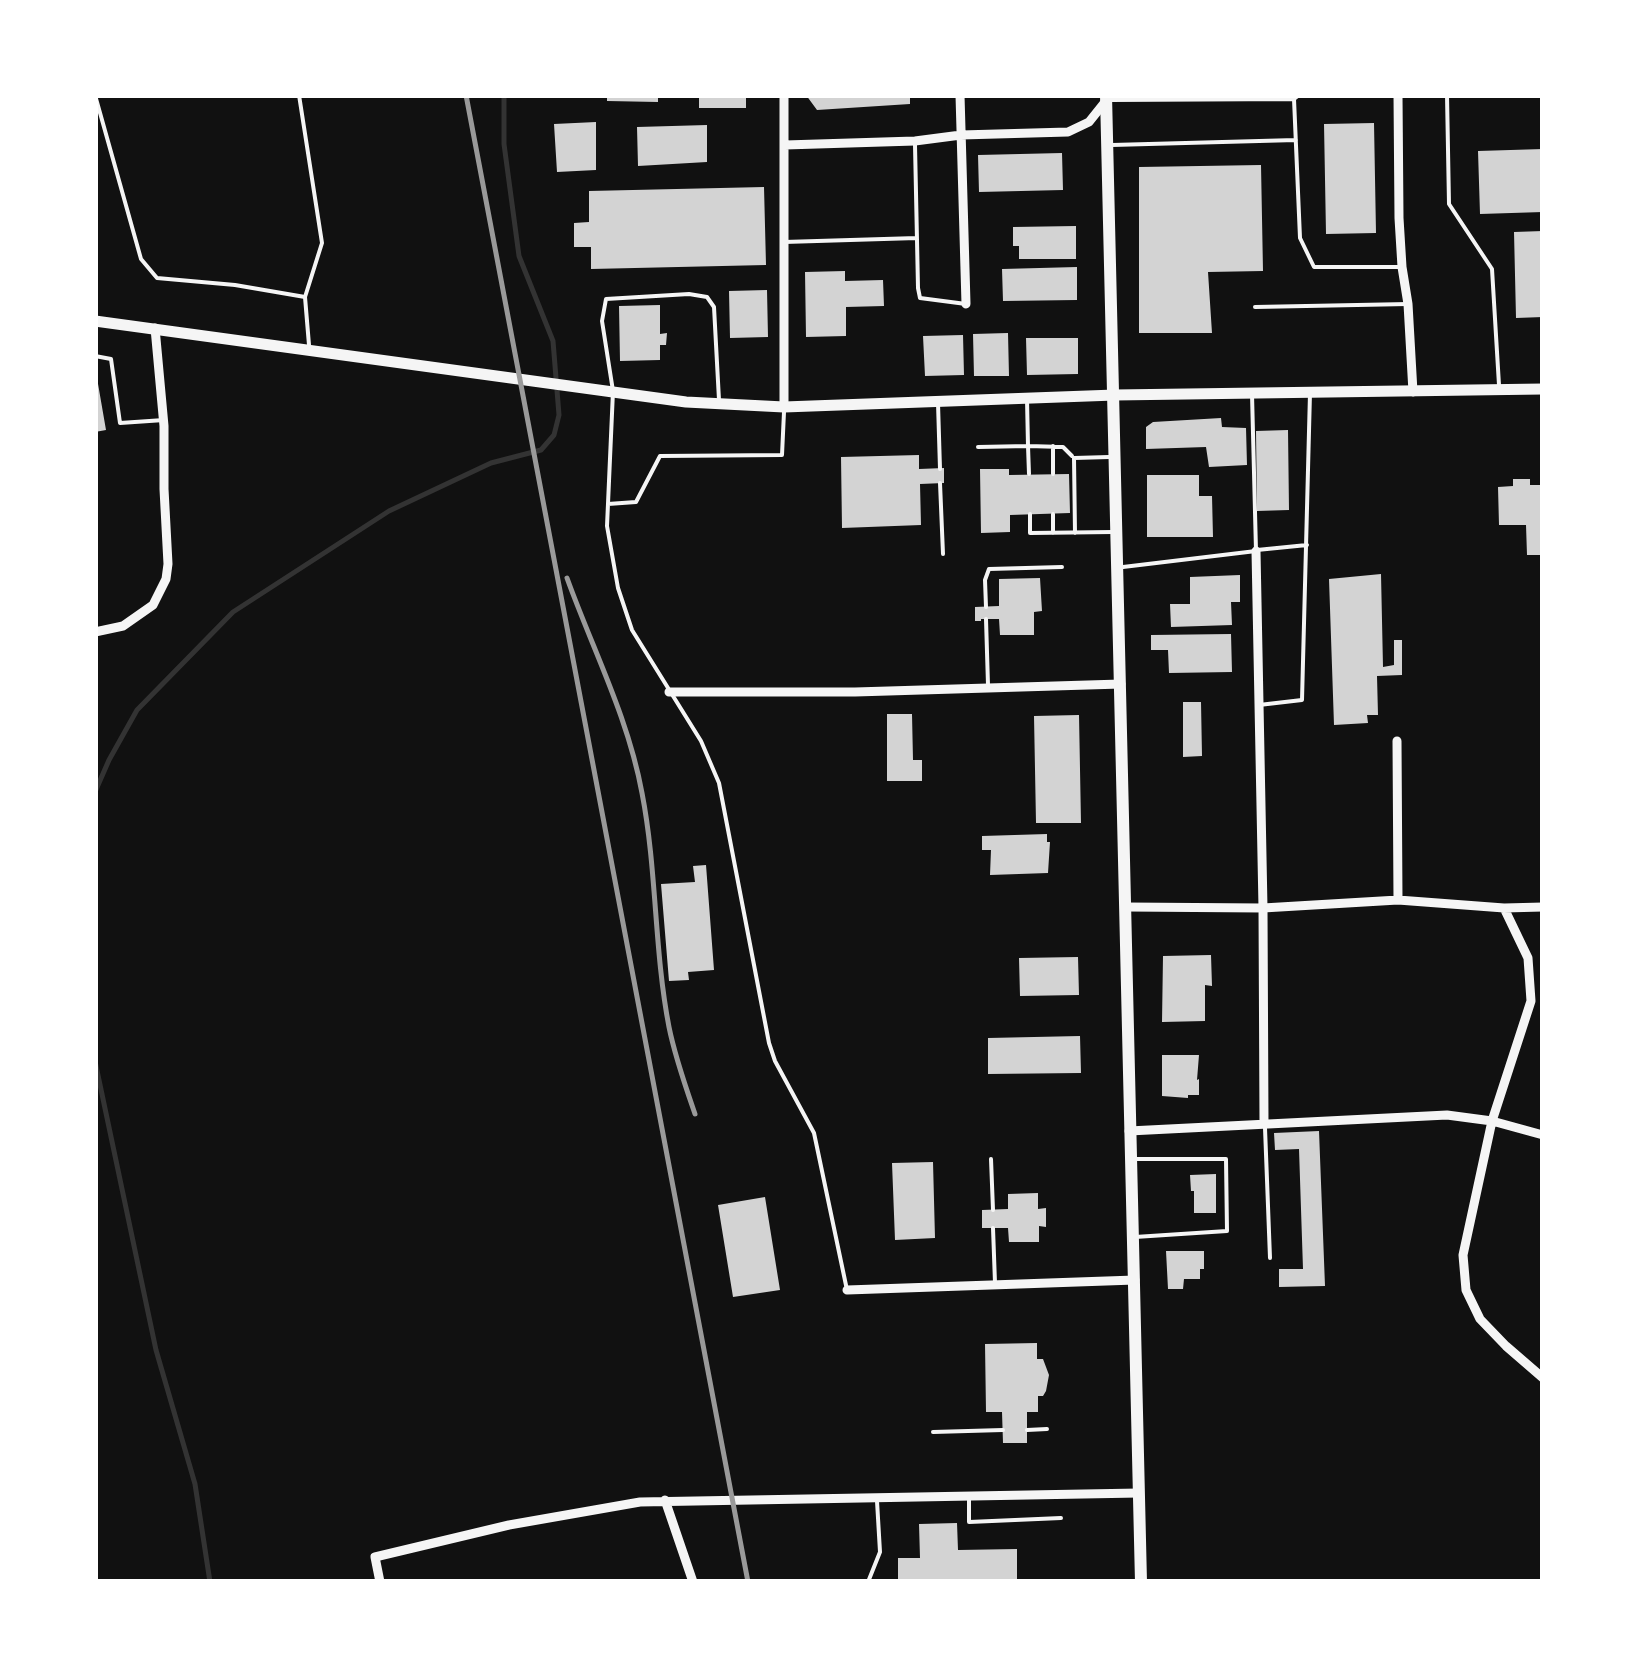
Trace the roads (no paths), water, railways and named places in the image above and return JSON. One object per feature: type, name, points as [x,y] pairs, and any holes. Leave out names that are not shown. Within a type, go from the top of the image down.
[{"type":"main road","points":[[1106,98],[1141,1582]]},
{"type":"main road","points":[[95,321],[719,404],[784,407],[1115,396],[1543,389]]},
{"type":"street","points":[[784,95],[784,407]]},
{"type":"street","points":[[960,95],[966,304]]},
{"type":"street","points":[[1398,95],[1402,267],[1413,392]]},
{"type":"street","points":[[785,145],[1068,132],[1089,122],[1106,98]]},
{"type":"street","points":[[95,632],[123,626],[153,605],[166,579],[164,420],[155,328]]},
{"type":"street","points":[[1256,550],[1264,1123]]},
{"type":"street","points":[[669,692],[855,692],[1121,684]]},
{"type":"street","points":[[1397,741],[1398,900]]},
{"type":"street","points":[[1126,907],[1263,908],[1398,900],[1543,907]]},
{"type":"street","points":[[1504,908],[1528,958],[1530,1001],[1492,1121],[1463,1255],[1466,1290],[1480,1319],[1543,1378]]},
{"type":"street","points":[[1129,1131],[1447,1115],[1492,1121],[1543,1135]]},
{"type":"street","points":[[847,1290],[1135,1280]]},
{"type":"street","points":[[380,1582],[375,1557],[509,1525],[640,1502],[1139,1493]]},
{"type":"street","points":[[665,1500],[693,1582]]},
{"type":"lane","points":[[95,95],[141,259],[157,278],[235,285],[306,298]]},
{"type":"lane","points":[[299,95],[322,243],[306,298],[309,350]]},
{"type":"lane","points":[[1106,98],[1294,99],[1300,95]]},
{"type":"lane","points":[[1447,95],[1450,204],[1492,269],[1499,390]]},
{"type":"lane","points":[[1294,99],[1300,238],[1314,267],[1402,267]]},
{"type":"lane","points":[[1108,145],[1296,140]]},
{"type":"lane","points":[[915,142],[920,298],[966,304]]},
{"type":"lane","points":[[784,242],[917,238]]},
{"type":"lane","points":[[719,404],[714,307],[707,297],[689,294],[606,299],[602,320],[613,391],[607,526],[618,588],[632,630],[701,741],[719,783],[769,1043],[774,1061],[814,1133],[847,1290]]},
{"type":"lane","points":[[1255,308],[1408,304]]},
{"type":"lane","points":[[95,356],[111,359],[120,423],[164,420]]},
{"type":"lane","points":[[1259,705],[1302,700],[1310,393]]},
{"type":"lane","points":[[1252,394],[1256,550]]},
{"type":"lane","points":[[1027,399],[1029,474]]},
{"type":"lane","points":[[938,402],[940,468]]},
{"type":"lane","points":[[608,504],[636,502],[660,456],[782,455],[784,407]]},
{"type":"lane","points":[[978,446],[1063,446],[1074,458],[1074,532]]},
{"type":"lane","points":[[1053,446],[1053,474]]},
{"type":"lane","points":[[1074,458],[1116,457]]},
{"type":"lane","points":[[940,483],[943,554]]},
{"type":"lane","points":[[1030,514],[1030,533],[1118,532]]},
{"type":"lane","points":[[1053,514],[1053,533]]},
{"type":"lane","points":[[1118,567],[1307,545]]},
{"type":"lane","points":[[986,607],[985,580],[990,569],[1062,567]]},
{"type":"lane","points":[[986,619],[988,687]]},
{"type":"lane","points":[[1264,1123],[1270,1258]]},
{"type":"lane","points":[[1130,1160],[1226,1158],[1227,1231],[1133,1237]]},
{"type":"lane","points":[[991,1159],[993,1210]]},
{"type":"lane","points":[[993,1228],[995,1285]]},
{"type":"lane","points":[[933,1432],[1003,1430]]},
{"type":"lane","points":[[1028,1430],[1047,1430]]},
{"type":"lane","points":[[968,1494],[970,1522],[1062,1518]]},
{"type":"lane","points":[[868,1582],[880,1552],[877,1496]]},
{"type":"waterway","points":[[95,792],[137,710],[233,612],[389,511],[491,463],[541,450],[554,435],[559,415],[553,341],[519,256],[504,144],[504,95]]},
{"type":"waterway","points":[[95,1061],[156,1350],[195,1484],[210,1582]]},
{"type":"railway","points":[[466,95],[748,1582]]},
{"type":"railway","points":[[567,578],[636,765],[647,822],[669,1027],[695,1114]]}]
